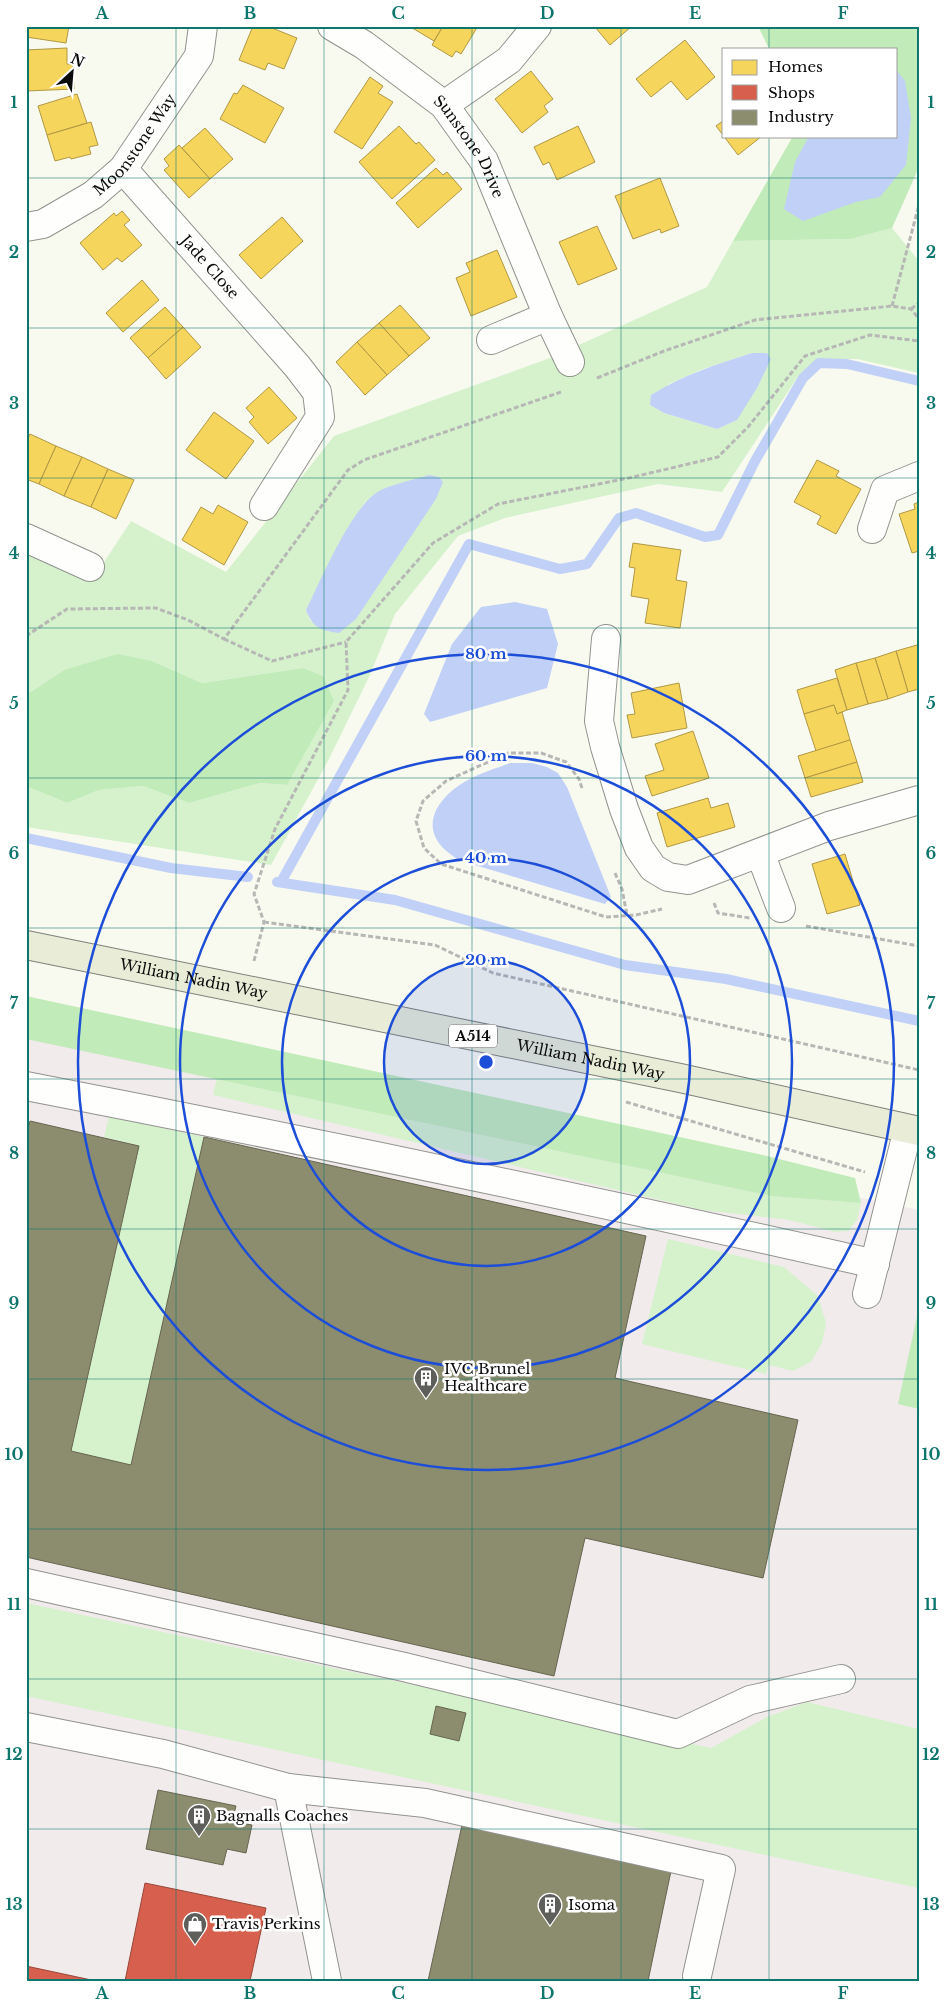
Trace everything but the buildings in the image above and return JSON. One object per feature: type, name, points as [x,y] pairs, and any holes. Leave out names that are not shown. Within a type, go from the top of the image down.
[{"type":"main road","name":"William Nadin Way","points":[[26,945],[680,1078],[913,1130]]},
{"type":"street","name":"Moonstone Way","points":[[26,227],[43,224],[93,195],[123,169],[200,56],[203,26]]},
{"type":"street","name":"Sunstone Drive","points":[[332,26],[364,45],[444,105],[484,161],[548,316],[570,362]]},
{"type":"street","points":[[444,105],[508,60],[537,26]]},
{"type":"street","name":"Jade Close","points":[[123,169],[297,366],[317,392],[320,417],[264,506]]},
{"type":"street","points":[[491,340],[548,316]]},
{"type":"street","points":[[872,529],[885,490],[919,476]]},
{"type":"street","points":[[26,538],[90,568]]},
{"type":"street","points":[[606,639],[599,721],[604,746],[639,848],[654,868],[668,877],[688,880],[829,826],[919,800]]},
{"type":"street","points":[[760,853],[781,908]]},
{"type":"street","points":[[26,1086],[208,1121],[615,1205],[875,1264]]},
{"type":"street","points":[[867,1294],[913,1130]]},
{"type":"street","points":[[26,1583],[404,1668],[678,1734],[750,1700],[841,1679]]},
{"type":"street","points":[[26,1726],[163,1754],[288,1788],[425,1803],[721,1869],[697,1976]]},
{"type":"street","points":[[288,1788],[327,1981]]},
{"type":"path","points":[[892,306],[919,205]]},
{"type":"path","points":[[911,309],[919,303]]},
{"type":"path","points":[[595,379],[755,320],[892,306],[911,309],[919,319]]},
{"type":"path","points":[[26,636],[67,609],[156,608],[188,620],[272,661],[346,642],[433,543],[498,504],[629,478],[718,457],[748,427],[805,356],[870,335],[919,341]]},
{"type":"path","points":[[224,639],[348,470],[364,460],[569,389]]},
{"type":"path","points":[[246,991],[264,922],[254,894],[275,830],[348,690],[346,642]]},
{"type":"path","points":[[582,789],[579,780],[566,762],[541,753],[508,753],[446,781],[423,801],[416,821],[424,848],[441,864],[606,917],[664,909]]},
{"type":"path","points":[[614,870],[622,889],[627,915]]},
{"type":"path","points":[[264,922],[435,945],[493,973],[919,1070]]},
{"type":"shaded area","points":[[26,1018],[919,1210],[919,1981],[26,1981]]},
{"type":"green space","points":[[758,26],[919,26],[919,162],[916,174],[892,228],[851,239],[733,241],[792,138],[898,138],[898,48],[769,48]]},
{"type":"green space","points":[[892,228],[919,261],[919,373],[857,359],[818,359],[799,375],[722,492],[658,484],[505,518],[458,536],[395,614],[369,677],[328,761],[271,865],[26,827],[26,786],[67,803],[99,790],[143,786],[189,803],[260,783],[287,785],[302,668],[202,683],[152,661],[64,670],[26,695],[26,549],[91,582],[131,521],[226,572],[334,436],[550,358],[707,287],[733,241],[851,239]],"holes":[[[752,353],[737,420],[717,429],[664,413],[650,405],[669,384],[703,369]],[[367,499],[311,622],[306,610],[343,537]]]},
{"type":"green space","points":[[118,654],[152,661],[202,683],[302,668],[323,676],[334,701],[287,785],[260,783],[189,803],[143,786],[99,790],[67,803],[26,786],[26,695],[64,670]]},
{"type":"green space","points":[[26,996],[763,1155],[855,1178],[861,1203],[771,1196],[26,1039]]},
{"type":"green space","points":[[217,1079],[771,1196],[861,1203],[857,1220],[848,1231],[836,1232],[789,1220],[703,1210],[213,1095]]},
{"type":"green space","points":[[109,1116],[204,1137],[131,1465],[71,1451],[139,1146],[104,1137]]},
{"type":"green space","points":[[668,1239],[784,1267],[818,1296],[826,1323],[822,1343],[811,1362],[793,1371],[768,1365],[766,1374],[642,1344]]},
{"type":"green space","points":[[919,1307],[919,1409],[898,1404]]},
{"type":"green space","points":[[26,1603],[711,1748],[767,1717],[807,1702],[919,1729],[919,1888],[26,1696]]},
{"type":"water","points":[[898,72],[905,81],[911,118],[906,165],[880,197],[856,202],[803,221],[784,209],[795,162],[808,138],[898,138]]},
{"type":"water","points":[[752,353],[767,353],[771,359],[757,388],[737,420],[717,429],[664,413],[650,405],[651,395],[675,382],[713,366]]},
{"type":"water","points":[[429,475],[439,477],[443,482],[436,499],[356,619],[339,633],[318,627],[311,621],[306,610],[329,562],[360,510],[370,498],[381,490]]},
{"type":"water","points":[[515,602],[547,609],[558,644],[547,688],[430,722],[424,714],[452,644],[481,607]]},
{"type":"water","points":[[511,763],[532,763],[547,767],[558,773],[567,787],[611,897],[605,904],[458,860],[443,848],[436,838],[433,818],[437,809],[450,792],[473,777]]},
{"type":"waterway","points":[[281,882],[469,544],[560,569],[587,564],[619,518],[636,513],[705,537],[718,535],[755,461],[803,378],[819,363],[847,364],[919,381]]},
{"type":"waterway","points":[[26,838],[171,868],[248,877]]},
{"type":"waterway","points":[[277,882],[395,900],[625,965],[726,979],[919,1021]]},
{"type":"place","name":"IVC Brunel Healthcare","points":[[426,1399]]},
{"type":"place","name":"Bagnalls Coaches","points":[[199,1837]]},
{"type":"place","name":"Isoma","points":[[550,1926]]},
{"type":"place","name":"Travis Perkins","points":[[195,1945]]}]
